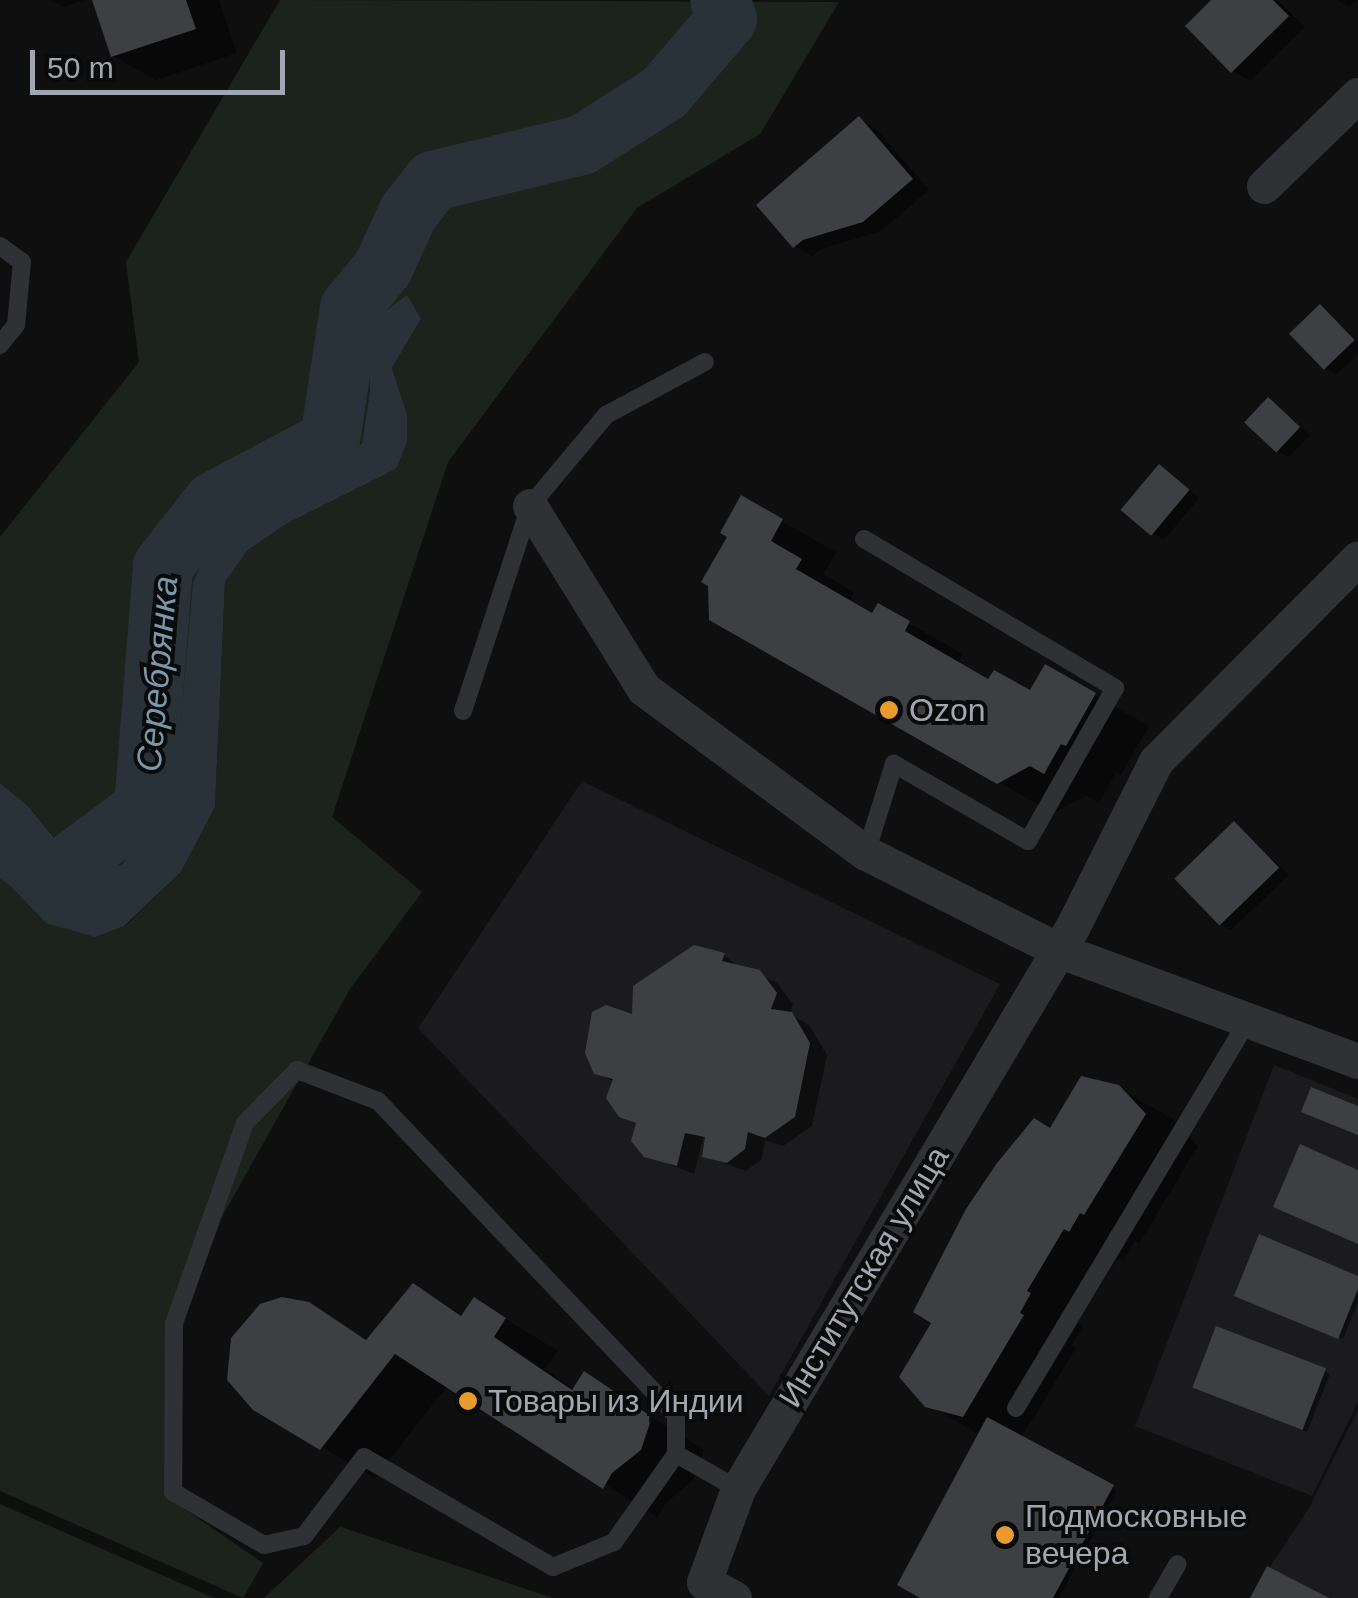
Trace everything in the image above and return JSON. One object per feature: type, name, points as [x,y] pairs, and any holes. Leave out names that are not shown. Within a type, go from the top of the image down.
[{"type":"street","points":[[1264,186],[1356,102]]},
{"type":"street","points":[[530,506],[644,689],[866,852],[1058,950],[1358,1061]]},
{"type":"street","name":"Институтская улица","points":[[734,1598],[704,1582],[738,1490],[1058,950],[1156,761],[1358,558]]},
{"type":"lane","points":[[0,246],[22,262],[16,324],[0,346]]},
{"type":"lane","points":[[463,712],[530,506],[606,416],[705,362]]},
{"type":"lane","points":[[864,538],[1115,688],[1028,841],[894,764],[866,852]]},
{"type":"lane","points":[[1016,1408],[1249,1018]]},
{"type":"lane","points":[[298,1070],[378,1100],[676,1416],[676,1454],[614,1542],[553,1567],[364,1457],[304,1536],[264,1545],[173,1492],[174,1324],[245,1123],[298,1070]]},
{"type":"lane","points":[[676,1454],[738,1490]]},
{"type":"lane","points":[[1158,1598],[1178,1564]]},
{"type":"shaded area","points":[[280,0],[839,2],[760,134],[637,208],[448,462],[332,817],[422,892],[350,989],[223,1215],[181,1326],[180,1506],[263,1563],[243,1598],[0,1491],[0,875],[125,926],[181,872],[215,807],[225,582],[248,550],[286,524],[396,469],[407,414],[392,368],[421,319],[366,326],[370,390],[362,443],[343,462],[253,502],[205,555],[176,774],[122,865],[80,868],[28,806],[0,783],[0,537],[139,362],[126,262]]},
{"type":"shaded area","points":[[407,295],[421,319],[392,368],[407,414],[407,442],[396,469],[286,524],[248,550],[225,582],[215,807],[181,872],[124,926],[95,937],[46,923],[0,875],[0,783],[28,806],[79,868],[122,865],[176,774],[193,583],[205,555],[253,502],[343,462],[362,443],[370,390],[366,326]]},
{"type":"shaded area","points":[[582,781],[1000,984],[769,1396],[418,1028]]},
{"type":"shaded area","points":[[1274,1065],[1358,1099],[1358,1402],[1312,1496],[1135,1426]]},
{"type":"shaded area","points":[[1358,1410],[1358,1598],[1249,1598],[1309,1508]]},
{"type":"shaded area","points":[[0,1504],[214,1598],[0,1598]]},
{"type":"shaded area","points":[[341,1527],[553,1598],[264,1598]]},
{"type":"building","points":[[92,0],[186,0],[196,29],[111,57]]},
{"type":"building","points":[[1211,0],[1273,0],[1289,16],[1231,73],[1185,26]]},
{"type":"building","points":[[859,116],[913,179],[863,222],[803,240],[793,248],[756,205]]},
{"type":"building","points":[[1320,304],[1355,340],[1324,370],[1289,334]]},
{"type":"building","points":[[1268,397],[1300,427],[1276,453],[1244,423]]},
{"type":"building","points":[[1159,464],[1190,490],[1151,536],[1120,510]]},
{"type":"building","points":[[741,495],[783,519],[771,541],[802,559],[796,569],[872,613],[878,603],[910,621],[905,631],[988,679],[994,670],[1030,690],[1045,664],[1096,693],[1066,746],[1061,744],[1044,774],[1030,766],[997,784],[709,620],[708,586],[701,582],[727,537],[720,533]]},
{"type":"building","points":[[1234,821],[1279,868],[1219,925],[1174,879]]},
{"type":"building","points":[[694,945],[725,953],[722,961],[760,970],[777,993],[771,1009],[792,1012],[810,1043],[795,1117],[765,1138],[748,1132],[745,1149],[727,1163],[702,1157],[705,1137],[685,1133],[677,1166],[644,1157],[631,1141],[636,1123],[619,1117],[606,1098],[613,1079],[594,1074],[585,1053],[592,1012],[606,1005],[632,1014],[633,986]]},
{"type":"building","points":[[1081,1076],[1119,1085],[1146,1114],[1084,1215],[1080,1213],[1069,1232],[1064,1229],[1027,1291],[1031,1293],[1020,1313],[1024,1315],[963,1417],[925,1407],[899,1377],[931,1323],[913,1312],[966,1209],[997,1163],[1034,1118],[1050,1128]]},
{"type":"building","points":[[1311,1087],[1358,1106],[1358,1135],[1301,1112]]},
{"type":"building","points":[[1300,1144],[1358,1170],[1358,1244],[1273,1207]]},
{"type":"building","points":[[1259,1234],[1358,1276],[1358,1289],[1338,1339],[1234,1296]]},
{"type":"building","points":[[413,1283],[461,1316],[474,1297],[506,1318],[494,1337],[572,1390],[584,1371],[652,1417],[641,1450],[612,1473],[603,1489],[395,1354],[320,1450],[253,1410],[227,1380],[231,1338],[260,1304],[282,1297],[309,1302],[366,1340]]},
{"type":"building","points":[[1216,1326],[1326,1368],[1303,1430],[1192,1388]]},
{"type":"building","name":"Подмосковные вечера","points":[[987,1417],[1114,1485],[1053,1598],[920,1598],[897,1585]]},
{"type":"building","points":[[1267,1566],[1329,1598],[1250,1598]]},
{"type":"waterway","name":"Серебрянка","points":[[0,841],[50,878],[144,808],[163,566],[213,502],[330,440],[350,308],[383,268],[408,213],[433,181],[582,145],[664,93],[727,19],[720,0]]},
{"type":"place","name":"Ozon","points":[[889,710]]},
{"type":"place","name":"Товары из Индии","points":[[468,1401]]},
{"type":"place","name":"Подмосковные вечера","points":[[1005,1535]]}]
